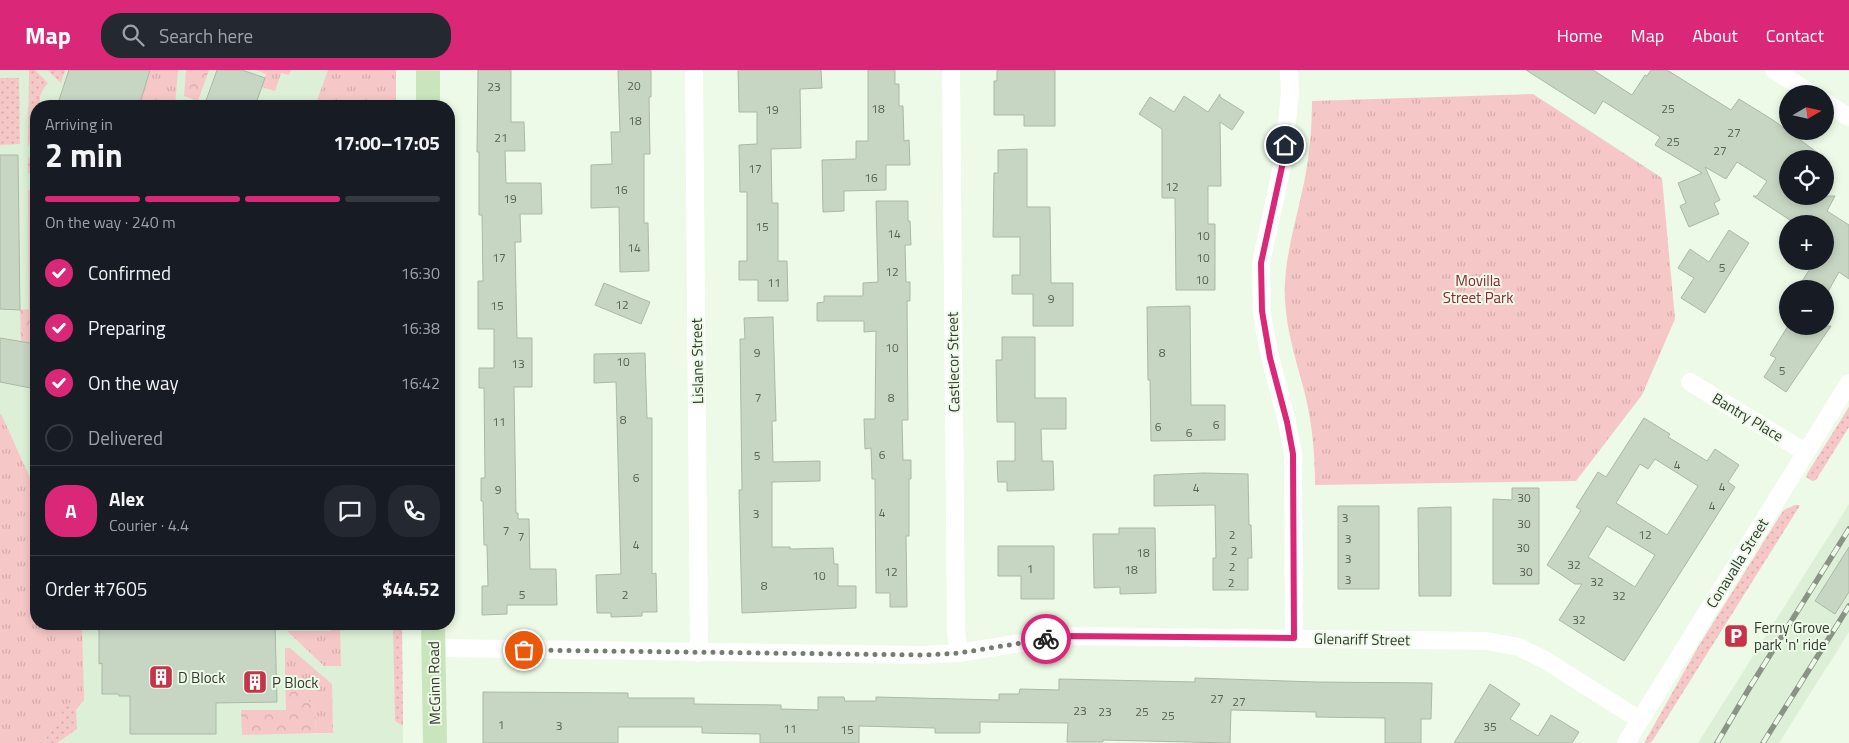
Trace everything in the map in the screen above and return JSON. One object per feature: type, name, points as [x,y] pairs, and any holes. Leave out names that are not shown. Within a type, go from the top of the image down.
[{"type":"street","points":[[428,70],[428,100]]},
{"type":"street","name":"Lislane Street","points":[[694,70],[699,653]]},
{"type":"street","name":"Castlecor Street","points":[[950,70],[956,631],[959,653]]},
{"type":"street","points":[[1289,70],[1290,92],[1283,162],[1261,263],[1262,315],[1270,358],[1287,422],[1293,454],[1294,638]]},
{"type":"street","points":[[1774,70],[1798,85]]},
{"type":"street","points":[[1834,108],[1849,117]]},
{"type":"street","name":"Bantry Place","points":[[1690,382],[1805,452]]},
{"type":"street","name":"Conavalla Street","points":[[1626,743],[1849,383]]},
{"type":"street","name":"McGinn Road","points":[[434,630],[435,743]]},
{"type":"street","name":"Glenariff Street","points":[[434,648],[913,655],[959,653],[1064,636],[1487,641],[1519,647],[1546,660],[1640,720]]},
{"type":"shaded area","points":[[0,70],[396,70],[396,100],[30,100],[30,630],[402,630],[403,743],[0,743]]},
{"type":"shaded area","points":[[1849,504],[1849,632],[1779,743],[1698,743]]},
{"type":"green space","points":[[29,70],[35,70],[48,83],[41,94],[40,100],[30,100],[30,142],[28,147]]},
{"type":"green space","points":[[47,70],[65,70],[61,83]]},
{"type":"green space","points":[[150,70],[178,70],[176,100],[141,100]]},
{"type":"green space","points":[[186,70],[209,70],[198,100],[184,96]]},
{"type":"green space","points":[[256,70],[291,70],[289,75],[281,73],[275,91],[261,87],[266,74]]},
{"type":"green space","points":[[328,70],[396,70],[396,100],[317,100]]},
{"type":"green space","points":[[0,78],[19,78],[20,144],[0,145]]},
{"type":"green space","name":"Movilla Street Park","points":[[1533,94],[1662,178],[1675,319],[1642,395],[1576,481],[1315,485],[1311,425],[1290,335],[1285,301],[1286,273],[1290,246],[1308,158],[1312,101]]},
{"type":"green space","points":[[30,156],[30,174],[28,173],[28,158]]},
{"type":"green space","points":[[28,190],[30,190],[30,315]]},
{"type":"green space","points":[[29,309],[30,343],[21,341],[20,310]]},
{"type":"green space","points":[[1849,407],[1849,427],[1816,480],[1812,481],[1806,477],[1807,474]]},
{"type":"green space","points":[[0,414],[30,478],[30,630],[82,630],[84,700],[76,710],[68,703],[43,743],[0,743]]},
{"type":"green space","points":[[1800,505],[1653,740],[1650,743],[1644,743],[1698,647],[1781,514],[1784,510]]},
{"type":"green space","points":[[340,630],[341,666],[324,666],[287,631]]},
{"type":"green space","points":[[393,630],[402,630],[403,726],[395,721]]},
{"type":"green space","points":[[285,648],[290,648],[332,684],[333,733],[316,733],[315,708],[285,676]]},
{"type":"green space","points":[[285,676],[315,708],[316,733],[242,735],[241,710],[286,710]]},
{"type":"green space","points":[[68,702],[76,710],[77,729],[57,743],[43,743]]},
{"type":"building","points":[[69,70],[150,70],[141,100],[59,100]]},
{"type":"building","points":[[217,70],[242,70],[265,78],[257,100],[206,100]]},
{"type":"building","points":[[478,70],[511,70],[511,122],[524,122],[525,151],[505,151],[506,183],[541,183],[542,214],[520,214],[521,242],[515,242],[517,338],[532,338],[532,387],[514,387],[516,513],[518,513],[518,519],[529,519],[530,569],[556,569],[557,605],[507,605],[507,614],[482,615],[482,586],[488,586],[487,545],[484,545],[483,501],[481,501],[481,478],[485,478],[484,388],[479,388],[479,368],[494,368],[494,329],[478,329],[478,281],[483,281],[482,215],[479,215],[479,152],[477,152]]},
{"type":"building","points":[[618,70],[651,70],[651,97],[649,97],[650,154],[644,154],[644,223],[648,223],[649,271],[620,272],[619,207],[591,208],[591,165],[612,164],[611,132],[620,132]]},
{"type":"building","points":[[738,70],[821,70],[822,88],[800,89],[801,148],[771,149],[772,203],[778,203],[778,261],[787,261],[788,301],[758,301],[758,280],[739,280],[739,261],[747,261],[747,192],[740,192],[739,145],[757,144],[757,112],[739,112]]},
{"type":"building","points":[[868,70],[895,70],[895,84],[899,84],[899,106],[903,106],[904,141],[909,140],[910,165],[886,165],[886,190],[844,191],[844,211],[823,212],[822,160],[856,159],[856,141],[868,141]]},
{"type":"building","points":[[997,70],[1055,70],[1055,126],[1024,126],[1024,115],[994,115],[994,81],[997,81]]},
{"type":"building","points":[[1526,70],[1593,70],[1632,95],[1645,75],[1647,76],[1651,70],[1667,70],[1731,110],[1739,99],[1779,124],[1779,140],[1800,140],[1814,150],[1779,150],[1779,205],[1830,205],[1827,211],[1833,215],[1782,215],[1753,196],[1757,196],[1767,181],[1737,162],[1726,179],[1705,167],[1720,200],[1714,203],[1719,214],[1689,227],[1680,206],[1686,203],[1678,183],[1702,173],[1655,145],[1660,137],[1603,101],[1595,114]]},
{"type":"building","points":[[1220,94],[1220,97],[1244,112],[1232,130],[1220,122],[1221,186],[1208,186],[1208,224],[1215,224],[1215,290],[1176,290],[1175,198],[1162,198],[1162,129],[1139,114],[1150,97],[1174,112],[1184,96],[1208,112]]},
{"type":"building","points":[[1027,149],[1027,207],[1050,207],[1051,283],[1073,283],[1073,326],[1033,326],[1033,294],[1012,294],[1012,275],[1020,275],[1020,237],[993,237],[994,173],[998,173],[998,150]]},
{"type":"building","points":[[0,155],[18,155],[20,310],[0,309]]},
{"type":"building","points":[[876,201],[908,201],[908,221],[910,221],[911,245],[905,245],[906,282],[910,282],[910,301],[907,301],[908,420],[902,420],[903,460],[911,460],[909,536],[906,536],[907,607],[890,607],[890,593],[876,593],[875,479],[872,479],[871,448],[865,449],[864,419],[875,419],[876,331],[864,332],[864,321],[817,321],[817,303],[824,302],[824,296],[863,296],[863,283],[878,282]]},
{"type":"building","points":[[1834,215],[1849,225],[1849,279],[1839,272],[1834,281],[1803,280],[1809,270],[1834,270]]},
{"type":"building","points":[[1729,230],[1749,243],[1705,313],[1681,298],[1694,278],[1678,268],[1690,249],[1709,262]]},
{"type":"building","points":[[604,283],[650,302],[641,324],[595,305]]},
{"type":"building","points":[[1190,306],[1191,405],[1225,405],[1225,440],[1151,441],[1147,307]]},
{"type":"building","points":[[773,317],[776,421],[772,421],[773,462],[820,461],[820,481],[772,482],[772,547],[790,547],[790,549],[833,548],[834,564],[838,564],[838,586],[856,586],[856,608],[742,613],[739,490],[742,490],[740,339],[745,339],[744,318]]},
{"type":"building","points":[[1782,335],[1825,335],[1786,392],[1764,377],[1776,358],[1770,355]]},
{"type":"building","points":[[1002,337],[1035,337],[1035,398],[1066,398],[1066,429],[1041,429],[1042,461],[1053,461],[1054,490],[1007,491],[1007,482],[998,482],[997,461],[1015,461],[1015,422],[997,422],[996,360],[1002,360]]},
{"type":"building","points":[[0,338],[30,343],[30,388],[0,382]]},
{"type":"building","points":[[645,353],[647,418],[652,418],[652,574],[656,573],[657,612],[642,612],[642,616],[611,617],[611,613],[597,613],[596,575],[621,574],[616,382],[594,383],[594,354]]},
{"type":"building","points":[[1644,418],[1670,434],[1668,437],[1707,461],[1715,449],[1739,465],[1728,482],[1735,487],[1624,661],[1559,620],[1582,584],[1575,584],[1547,565],[1581,510],[1576,507],[1598,472],[1606,477]],"holes":[[[1655,459],[1698,486],[1667,535],[1616,503],[1640,464],[1648,469]],[[1607,526],[1655,555],[1635,587],[1588,557]]]},
{"type":"building","points":[[1248,474],[1252,558],[1248,558],[1248,590],[1213,590],[1213,558],[1216,558],[1215,505],[1154,506],[1154,475]]},
{"type":"building","points":[[1512,488],[1539,488],[1539,584],[1493,584],[1493,499],[1512,500]]},
{"type":"building","points":[[1338,506],[1379,506],[1379,589],[1338,589]]},
{"type":"building","points":[[1451,507],[1451,596],[1419,596],[1418,508]]},
{"type":"building","points":[[1119,528],[1155,528],[1156,593],[1120,594],[1120,587],[1094,588],[1093,534],[1119,534]]},
{"type":"building","points":[[998,546],[1054,546],[1054,599],[1021,599],[1021,576],[998,576]]},
{"type":"building","points":[[1849,547],[1849,592],[1835,614],[1815,601]]},
{"type":"building","name":"D Block","points":[[99,630],[275,630],[277,702],[216,703],[216,734],[130,734],[130,696],[102,694],[102,663],[99,664]]},
{"type":"building","points":[[1195,678],[1432,683],[1431,719],[1421,719],[1421,743],[1385,743],[1385,718],[1316,717],[1316,712],[1231,710],[1230,743],[1103,740],[1103,742],[1067,742],[1068,723],[980,722],[980,733],[935,733],[935,728],[859,726],[859,743],[760,743],[760,734],[702,733],[702,727],[618,727],[618,743],[483,743],[483,692],[628,693],[628,698],[694,698],[694,704],[781,705],[781,709],[818,710],[818,697],[844,697],[845,701],[876,701],[876,697],[999,700],[999,694],[1019,694],[1020,689],[1059,690],[1059,679],[1195,682]]},
{"type":"building","points":[[1490,684],[1520,704],[1510,719],[1538,736],[1551,715],[1579,732],[1572,743],[1454,743]]},
{"type":"railway","points":[[1717,743],[1849,529]]},
{"type":"railway","points":[[1763,743],[1849,606]]},
{"type":"way so far","points":[[524,650],[923,655],[959,653],[1046,639]]},
{"type":"place","name":"Ferny Grove park 'n' ride","points":[[1736,636]]},
{"type":"place","name":"D Block","points":[[161,677]]},
{"type":"place","name":"P Block","points":[[255,682]]},
{"type":"route","points":[[1046,639],[1064,636],[1294,638],[1293,454],[1287,422],[1270,358],[1262,311],[1261,263],[1285,145]]}]
